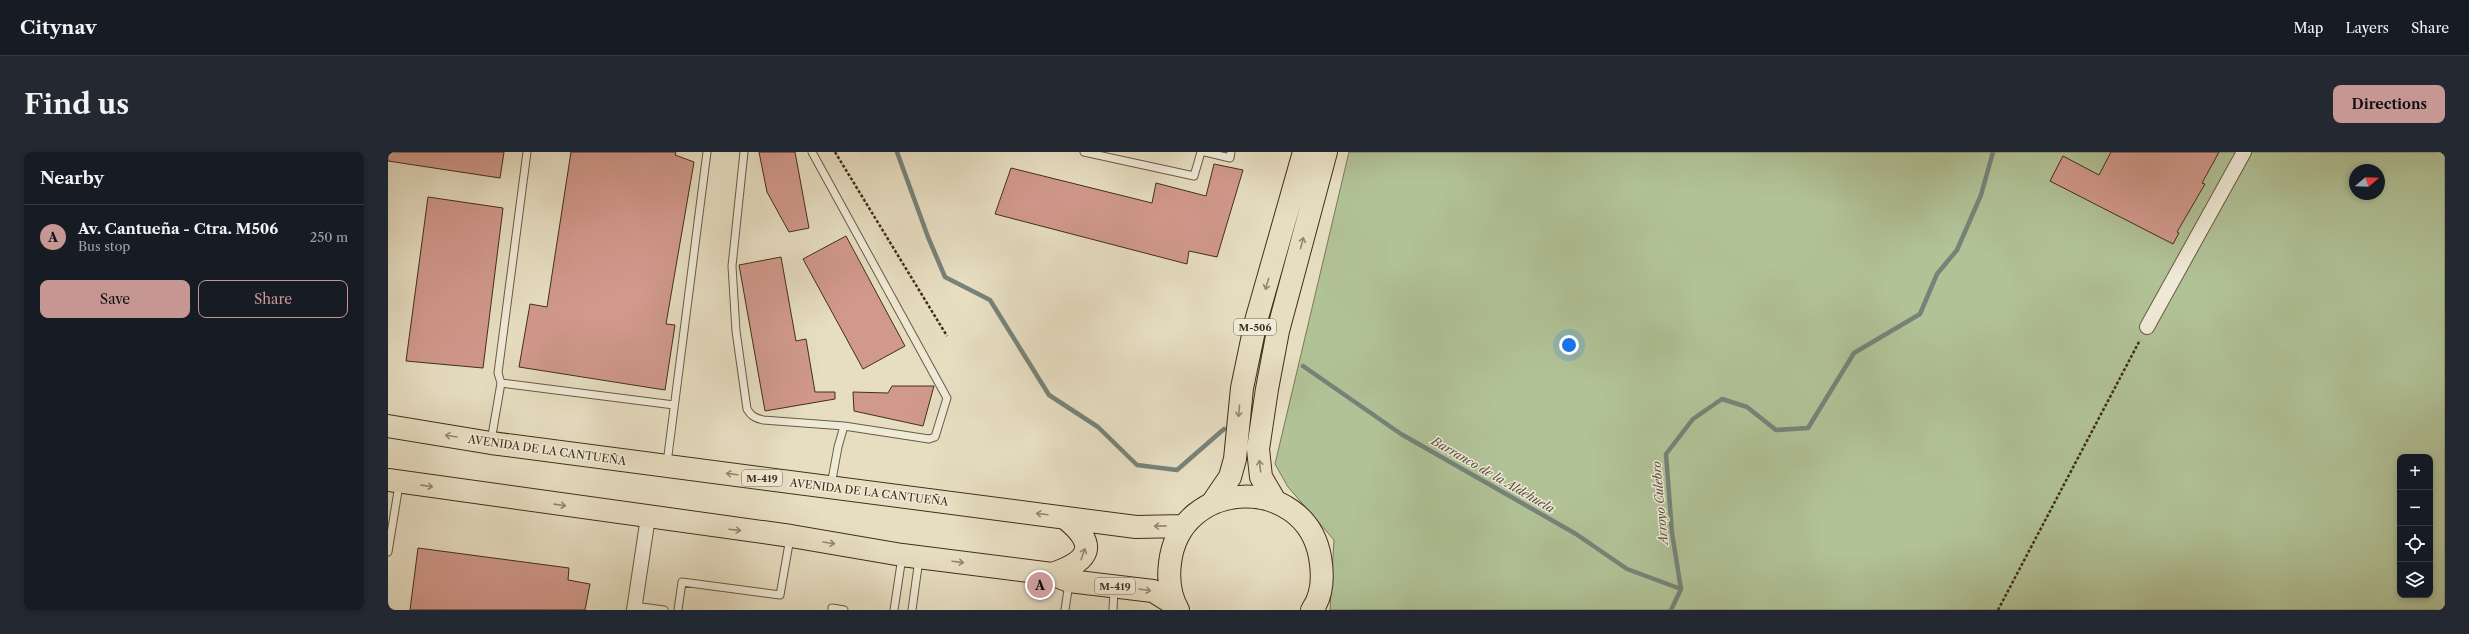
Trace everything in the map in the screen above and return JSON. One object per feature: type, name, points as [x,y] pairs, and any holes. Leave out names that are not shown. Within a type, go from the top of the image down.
[{"type":"main road","points":[[1276,252],[1276,214],[1290,152]]},
{"type":"main road","name":"M-506","points":[[1214,502],[1230,477],[1235,459],[1242,388],[1256,321],[1304,152]]},
{"type":"main road","name":"M-506","points":[[1275,501],[1261,477],[1258,449],[1278,331],[1326,152]]},
{"type":"main road","name":"AVENIDA DE LA CANTUEÑA","points":[[388,426],[491,443],[1136,527],[1183,526]]},
{"type":"main road","name":"M-419","points":[[394,481],[791,536],[911,556],[1153,591],[1176,607]]},
{"type":"main road","name":"M-506","points":[[1176,607],[1168,577],[1171,550],[1183,526],[1197,512],[1214,502],[1244,495],[1275,501],[1301,518],[1318,544],[1323,575],[1316,605],[1312,610]]},
{"type":"main road","points":[[1061,577],[1070,568],[1082,560],[1086,546],[1081,531],[1065,518]]},
{"type":"street","points":[[2147,327],[2244,152]]},
{"type":"street","points":[[634,608],[648,517]]},
{"type":"lane","points":[[491,443],[501,383],[498,373],[527,152]]},
{"type":"lane","points":[[666,466],[707,152]]},
{"type":"lane","points":[[744,152],[732,266],[736,331],[747,409],[756,418],[844,426],[929,439],[935,437],[947,398],[812,152]]},
{"type":"lane","points":[[1084,152],[1194,176],[1203,152],[1230,158],[1231,152]]},
{"type":"lane","points":[[501,383],[674,405]]},
{"type":"lane","points":[[831,487],[838,446],[844,426]]},
{"type":"lane","points":[[388,552],[394,481]]},
{"type":"lane","points":[[678,610],[682,582],[780,595],[791,536]]},
{"type":"lane","points":[[894,610],[911,556]]},
{"type":"lane","points":[[911,556],[912,610]]},
{"type":"lane","points":[[1061,577],[1065,610]]},
{"type":"lane","points":[[1113,610],[1114,586]]},
{"type":"lane","points":[[634,608],[664,610]]},
{"type":"lane","points":[[832,608],[844,610]]},
{"type":"path","points":[[834,152],[948,336]]},
{"type":"path","points":[[1998,610],[2147,327]]},
{"type":"green space","points":[[1349,152],[2445,152],[2445,610],[1330,610],[1334,540],[1288,487],[1275,464]]},
{"type":"building","points":[[388,152],[504,152],[500,178],[388,161]]},
{"type":"building","points":[[571,152],[676,152],[675,155],[694,162],[666,324],[675,325],[665,390],[519,367],[530,304],[547,307]]},
{"type":"building","points":[[759,152],[795,152],[809,228],[789,232],[767,192]]},
{"type":"building","points":[[2111,152],[2219,152],[2202,183],[2205,184],[2177,232],[2179,233],[2173,244],[2050,181],[2063,156],[2099,175]]},
{"type":"building","points":[[1214,164],[1243,170],[1217,257],[1189,251],[1187,264],[995,214],[1011,168],[1152,203],[1156,183],[1206,196]]},
{"type":"building","points":[[428,197],[503,208],[483,368],[406,361]]},
{"type":"building","points":[[846,236],[905,346],[863,369],[803,259]]},
{"type":"building","points":[[781,257],[796,341],[806,339],[815,392],[835,392],[835,399],[765,411],[739,265]]},
{"type":"building","points":[[892,386],[934,386],[923,426],[854,411],[853,392],[888,393]]},
{"type":"building","points":[[418,548],[569,568],[568,580],[590,584],[585,610],[410,610]]},
{"type":"waterway","name":"Barranco de la Aldehuela","points":[[897,152],[928,237],[945,277],[990,300],[1049,395],[1098,427],[1137,465],[1177,470],[1224,429]]},
{"type":"waterway","name":"Arroyo Culebro","points":[[1671,610],[1681,589],[1672,533],[1666,454],[1693,419],[1722,399],[1747,407],[1776,430],[1808,428],[1854,353],[1920,314],[1937,274],[1957,250],[1981,195],[1993,152]]},
{"type":"waterway","name":"Barranco de la Aldehuela","points":[[1303,366],[1401,434],[1576,534],[1627,569],[1681,589]]},
{"type":"place","name":"Av. Cantueña - Ctra. M506","points":[[1040,585]]}]
